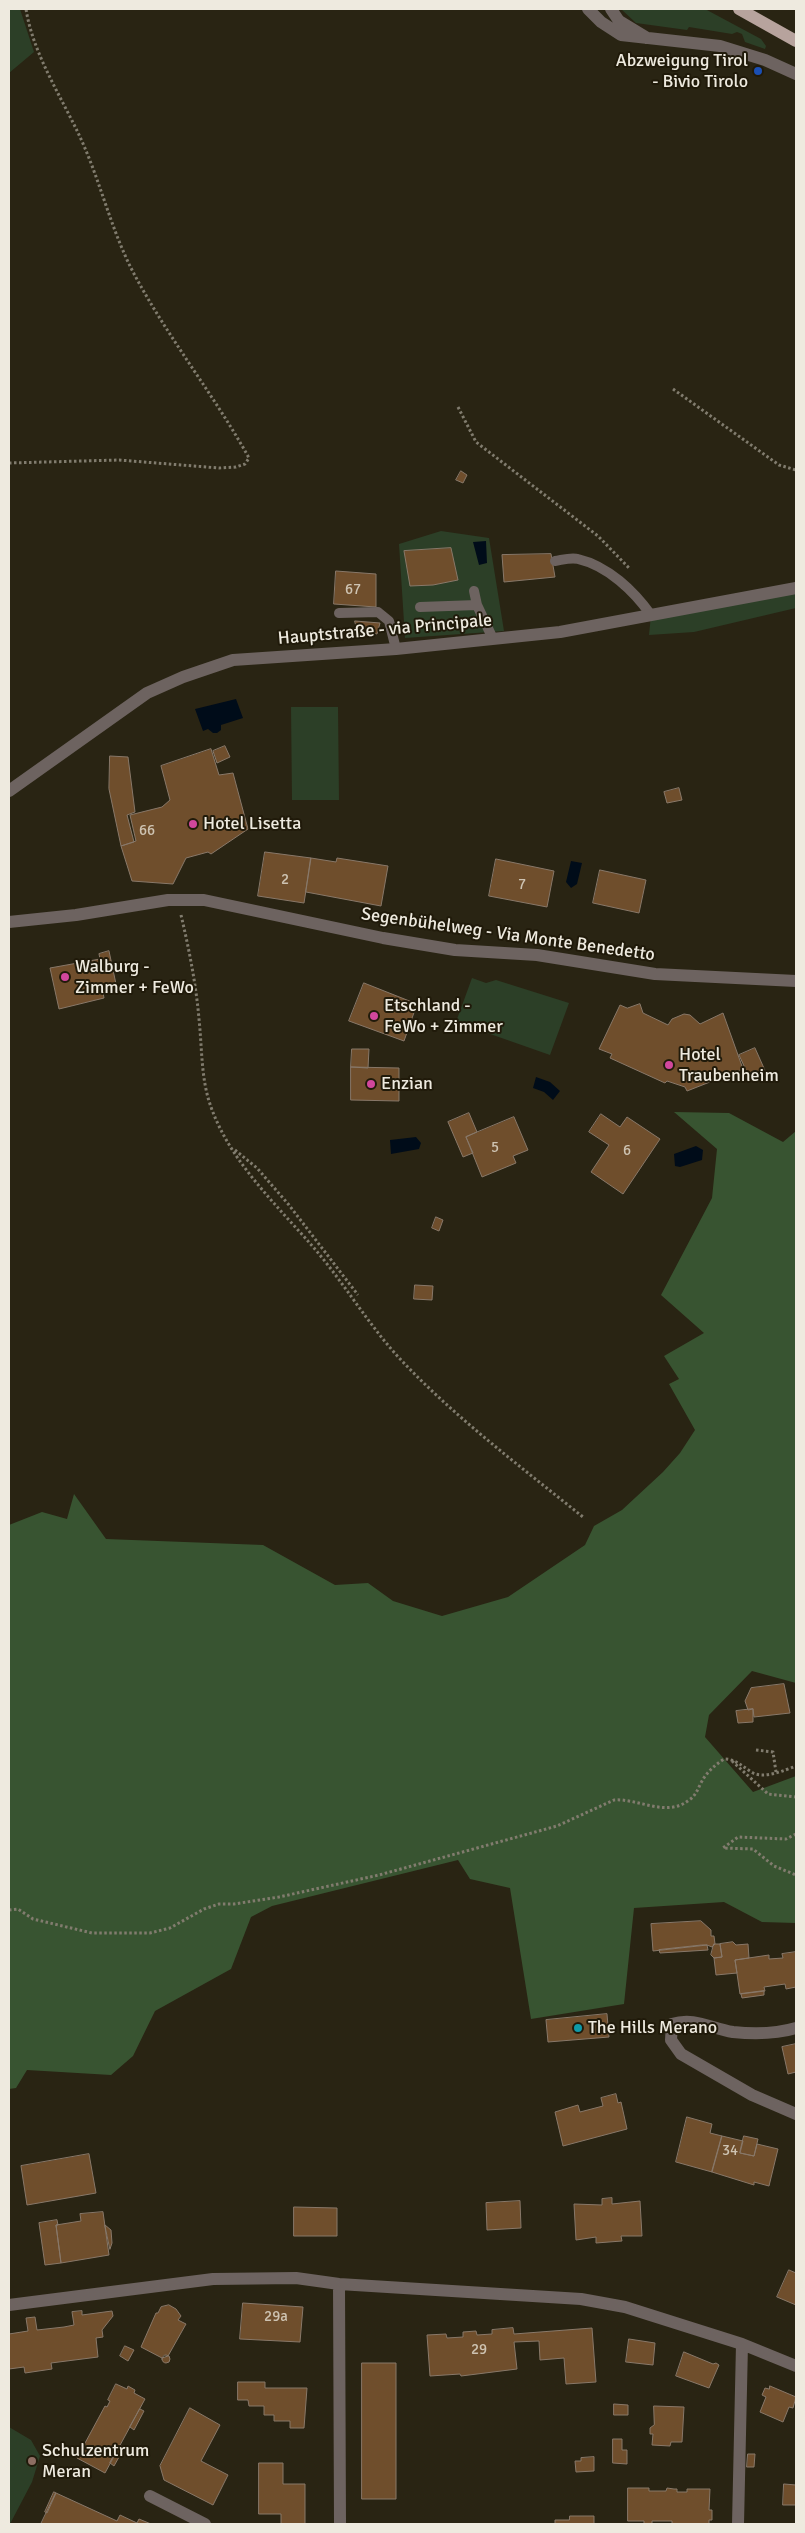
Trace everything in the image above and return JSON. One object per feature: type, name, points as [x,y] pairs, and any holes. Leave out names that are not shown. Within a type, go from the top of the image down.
[{"type":"main road","points":[[740,9],[796,41]]},
{"type":"street","points":[[588,9],[610,30],[620,35],[632,38],[720,46],[765,60],[796,74]]},
{"type":"street","points":[[611,9],[619,20],[646,38]]},
{"type":"street","name":"Hauptstraße - via Principale","points":[[9,791],[147,693],[183,677],[233,660],[396,649],[560,632],[796,588]]},
{"type":"street","name":"Segenbühelweg - Via Monte Benedetto","points":[[9,922],[76,915],[177,900],[204,900],[383,938],[455,950],[538,955],[655,974],[796,982]]},
{"type":"street","points":[[796,2028],[760,2033],[734,2032],[686,2020],[672,2024],[671,2040],[680,2054],[752,2095],[796,2114]]},
{"type":"street","points":[[9,2305],[213,2279],[296,2278],[339,2284],[581,2299],[625,2307],[742,2344],[796,2366]]},
{"type":"street","points":[[339,2284],[340,2524]]},
{"type":"street","points":[[738,2524],[742,2344]]},
{"type":"street","points":[[150,2496],[205,2524]]},
{"type":"lane","points":[[555,561],[576,558],[592,564],[630,590],[651,615]]},
{"type":"lane","points":[[474,591],[477,605],[493,639]]},
{"type":"lane","points":[[420,607],[477,605]]},
{"type":"lane","points":[[338,613],[378,612],[389,621],[396,649]]},
{"type":"path","points":[[9,463],[119,460],[236,468],[246,464],[249,458],[227,417],[132,269],[115,234],[100,186],[81,139],[29,29],[26,9]]},
{"type":"path","points":[[673,389],[779,465],[796,470]]},
{"type":"path","points":[[458,407],[476,442],[598,536],[636,576]]},
{"type":"path","points":[[177,900],[196,987],[203,1073],[215,1116],[232,1148],[247,1170],[318,1254],[365,1317],[403,1362],[465,1422],[583,1517]]},
{"type":"path","points":[[232,1148],[257,1168],[283,1198],[358,1295]]},
{"type":"path","points":[[756,1750],[773,1752],[776,1772]]},
{"type":"path","points":[[9,1910],[18,1908],[33,1919],[92,1933],[122,1935],[150,1933],[170,1928],[204,1909],[219,1904],[234,1904],[279,1897],[379,1875],[556,1826],[614,1800],[624,1799],[647,1807],[682,1804],[690,1800],[712,1768],[724,1759],[730,1759],[755,1774],[766,1776],[796,1766]]},
{"type":"path","points":[[730,1759],[768,1794],[796,1797]]},
{"type":"path","points":[[796,1834],[786,1839],[738,1837],[724,1848],[753,1849],[774,1866],[796,1875]]},
{"type":"green space","points":[[9,9],[20,9],[34,52],[9,73]]},
{"type":"green space","points":[[621,9],[705,9],[761,39],[766,46],[765,49],[745,42],[742,34],[737,32],[732,34],[689,27],[687,30],[636,23]]},
{"type":"green space","points":[[441,531],[489,538],[504,631],[405,638],[399,544]]},
{"type":"green space","points":[[796,588],[796,608],[694,632],[649,635],[651,615]]},
{"type":"green space","points":[[291,707],[338,707],[339,800],[292,800]]},
{"type":"green space","points":[[472,978],[486,983],[496,980],[569,1003],[550,1055],[456,1022]]},
{"type":"green space","points":[[674,1112],[729,1113],[783,1142],[796,1131],[796,1683],[752,1671],[709,1715],[705,1737],[753,1792],[796,1776],[796,1923],[762,1922],[724,1902],[634,1908],[624,2004],[531,2019],[510,1888],[470,1879],[458,1860],[272,1906],[251,1917],[231,1969],[155,2011],[133,2056],[111,2075],[27,2070],[16,2088],[9,2089],[9,1525],[42,1512],[67,1519],[74,1494],[106,1539],[263,1545],[335,1585],[368,1583],[393,1601],[442,1616],[508,1597],[585,1545],[594,1526],[622,1510],[663,1472],[680,1453],[695,1430],[669,1384],[679,1379],[664,1356],[704,1333],[661,1295],[712,1198],[717,1149]]},
{"type":"green space","points":[[9,2427],[31,2440],[40,2456],[32,2482],[10,2524]]},
{"type":"water","points":[[486,541],[487,563],[479,565],[473,542]]},
{"type":"water","points":[[236,699],[243,718],[221,725],[221,730],[217,733],[213,733],[208,729],[203,731],[195,709]]},
{"type":"water","points":[[571,861],[582,863],[577,884],[571,888],[566,882]]},
{"type":"water","points":[[536,1077],[550,1082],[560,1091],[553,1100],[544,1092],[533,1088]]},
{"type":"water","points":[[416,1137],[421,1143],[419,1149],[391,1154],[390,1140]]},
{"type":"water","points":[[696,1146],[703,1150],[702,1160],[680,1167],[675,1166],[674,1154]]},
{"type":"building","points":[[461,471],[467,475],[463,483],[456,480]]},
{"type":"building","points":[[451,548],[458,580],[433,585],[410,586],[404,551]]},
{"type":"building","points":[[551,554],[555,577],[504,582],[502,555]]},
{"type":"building","points":[[336,571],[376,574],[376,607],[334,604]]},
{"type":"building","points":[[355,621],[380,623],[377,634],[357,629]]},
{"type":"building","points":[[225,746],[230,757],[217,763],[213,751]]},
{"type":"building","points":[[211,749],[219,775],[233,773],[248,829],[211,854],[208,852],[186,858],[173,884],[132,881],[121,846],[136,841],[130,815],[162,807],[170,800],[161,766]]},
{"type":"building","points":[[110,756],[128,757],[135,812],[127,815],[134,842],[121,846],[109,789]]},
{"type":"building","points":[[679,788],[682,800],[667,803],[664,792]]},
{"type":"building","points":[[265,852],[311,858],[304,903],[258,896]]},
{"type":"building","points":[[311,858],[336,862],[337,858],[388,866],[381,906],[306,892]]},
{"type":"building","points":[[496,859],[554,871],[547,907],[489,896]]},
{"type":"building","points":[[600,870],[646,880],[639,913],[593,903]]},
{"type":"building","points":[[109,951],[116,984],[102,987],[104,998],[59,1009],[50,968],[100,959],[99,954]]},
{"type":"building","points":[[364,983],[417,1004],[404,1041],[349,1021]]},
{"type":"building","points":[[640,1004],[643,1013],[668,1025],[672,1019],[684,1014],[690,1015],[700,1024],[723,1013],[743,1069],[687,1091],[685,1087],[667,1081],[665,1083],[610,1058],[612,1054],[599,1049],[620,1005],[627,1008]]},
{"type":"building","points":[[755,1048],[767,1075],[751,1081],[739,1055]]},
{"type":"building","points":[[352,1049],[369,1049],[368,1068],[351,1067]]},
{"type":"building","points":[[351,1067],[399,1068],[399,1101],[351,1100]]},
{"type":"building","points":[[469,1113],[477,1132],[466,1137],[473,1153],[463,1157],[448,1122]]},
{"type":"building","points":[[601,1114],[620,1127],[627,1117],[660,1139],[623,1194],[591,1172],[609,1145],[589,1132]]},
{"type":"building","points":[[514,1117],[528,1150],[513,1156],[516,1163],[482,1177],[466,1137]]},
{"type":"building","points":[[436,1217],[443,1220],[439,1231],[432,1228]]},
{"type":"building","points":[[415,1285],[433,1286],[432,1300],[414,1299]]},
{"type":"building","points":[[784,1684],[790,1713],[754,1717],[753,1709],[748,1710],[745,1701],[751,1688]]},
{"type":"building","points":[[753,1709],[753,1722],[738,1723],[736,1711]]},
{"type":"building","points":[[701,1921],[711,1930],[711,1936],[714,1936],[715,1944],[712,1947],[707,1945],[653,1951],[651,1924]]},
{"type":"building","points":[[733,1942],[736,1945],[748,1944],[749,1958],[735,1960],[737,1973],[716,1975],[714,1958],[722,1957],[720,1944]]},
{"type":"building","points":[[714,1944],[720,1944],[722,1957],[714,1958],[711,1955]]},
{"type":"building","points":[[707,1945],[708,1950],[660,1953],[659,1950]]},
{"type":"building","points":[[796,1952],[796,1987],[786,1989],[785,1984],[764,1987],[765,1991],[740,1994],[735,1960],[769,1955],[769,1959],[783,1958],[782,1954]]},
{"type":"building","points":[[764,1991],[764,1995],[742,1998],[741,1994]]},
{"type":"building","name":"The Hills Merano","points":[[607,2014],[609,2037],[548,2042],[546,2020]]},
{"type":"building","points":[[796,2044],[796,2072],[788,2074],[782,2047]]},
{"type":"building","points":[[616,2094],[618,2103],[621,2102],[627,2129],[563,2146],[555,2112],[578,2105],[580,2112],[603,2106],[601,2098]]},
{"type":"building","points":[[687,2117],[712,2124],[710,2133],[722,2136],[712,2172],[676,2162]]},
{"type":"building","points":[[722,2136],[743,2141],[740,2153],[754,2156],[757,2144],[778,2149],[769,2186],[754,2182],[754,2185],[712,2172]]},
{"type":"building","points":[[744,2136],[758,2139],[754,2156],[740,2153]]},
{"type":"building","points":[[89,2154],[96,2193],[27,2205],[21,2166]]},
{"type":"building","points":[[612,2198],[612,2204],[640,2201],[642,2236],[621,2236],[622,2241],[596,2243],[596,2237],[576,2240],[574,2204],[602,2205],[602,2199]]},
{"type":"building","points":[[520,2201],[521,2228],[487,2230],[486,2203]]},
{"type":"building","points":[[294,2207],[337,2208],[337,2236],[294,2236]]},
{"type":"building","points":[[103,2212],[109,2255],[61,2263],[56,2225],[81,2221],[80,2214]]},
{"type":"building","points":[[57,2220],[61,2263],[45,2265],[39,2223]]},
{"type":"building","points":[[105,2225],[111,2230],[112,2243],[110,2249]]},
{"type":"building","points":[[789,2270],[796,2273],[796,2305],[777,2297]]},
{"type":"building","points":[[243,2303],[303,2307],[300,2342],[240,2339]]},
{"type":"building","points":[[169,2305],[176,2309],[181,2316],[178,2320],[186,2324],[168,2356],[162,2358],[141,2347],[156,2313],[158,2313],[161,2307]]},
{"type":"building","points":[[82,2311],[82,2315],[112,2311],[113,2316],[102,2330],[103,2337],[96,2338],[98,2357],[51,2363],[52,2369],[25,2373],[24,2367],[9,2369],[9,2334],[28,2331],[26,2318],[35,2317],[37,2330],[64,2327],[74,2325],[72,2312]]},
{"type":"building","points":[[513,2328],[514,2334],[592,2328],[596,2382],[566,2384],[564,2358],[540,2360],[539,2341],[514,2342],[517,2369],[461,2376],[460,2374],[430,2376],[427,2335],[446,2334],[447,2338],[463,2337],[463,2332],[476,2331],[477,2335],[492,2334],[492,2330]]},
{"type":"building","points":[[629,2339],[655,2343],[653,2365],[626,2362]]},
{"type":"building","points":[[125,2346],[134,2350],[128,2361],[120,2356]]},
{"type":"building","points":[[684,2352],[719,2365],[709,2388],[676,2376]]},
{"type":"building","points":[[166,2355],[170,2359],[166,2363],[162,2359]]},
{"type":"building","points":[[362,2363],[396,2363],[396,2499],[362,2499]]},
{"type":"building","points":[[238,2382],[265,2382],[265,2388],[307,2388],[304,2428],[290,2428],[290,2421],[274,2421],[274,2415],[264,2415],[264,2406],[249,2406],[248,2400],[238,2400]]},
{"type":"building","points":[[116,2384],[127,2389],[128,2386],[135,2390],[134,2393],[145,2399],[105,2473],[77,2458],[105,2406],[107,2407],[110,2401],[108,2400]]},
{"type":"building","points":[[770,2386],[796,2397],[793,2408],[789,2407],[783,2422],[760,2412],[766,2397],[762,2395],[765,2388],[769,2389]]},
{"type":"building","points":[[614,2404],[628,2405],[628,2415],[614,2415]]},
{"type":"building","points":[[654,2406],[684,2407],[682,2442],[671,2442],[670,2446],[652,2445],[653,2434],[650,2434],[650,2428],[654,2425]]},
{"type":"building","points":[[190,2408],[220,2425],[201,2461],[228,2475],[213,2505],[164,2480],[160,2466]]},
{"type":"building","points":[[140,2409],[144,2411],[134,2430],[130,2427]]},
{"type":"building","points":[[613,2439],[622,2439],[622,2450],[627,2450],[627,2464],[613,2463]]},
{"type":"building","points":[[120,2445],[124,2448],[114,2466],[110,2463]]},
{"type":"building","points":[[748,2454],[755,2454],[754,2467],[747,2467]]},
{"type":"building","points":[[594,2457],[594,2471],[576,2472],[575,2461],[581,2461],[581,2458]]},
{"type":"building","points":[[259,2463],[283,2463],[283,2484],[305,2484],[305,2524],[281,2524],[281,2514],[259,2514]]},
{"type":"building","points":[[784,2484],[796,2485],[796,2505],[783,2505]]},
{"type":"building","points":[[628,2488],[649,2488],[649,2491],[666,2491],[667,2488],[677,2489],[677,2492],[687,2492],[687,2489],[710,2489],[709,2510],[712,2510],[712,2520],[709,2520],[709,2524],[672,2524],[672,2521],[652,2521],[652,2524],[644,2524],[644,2521],[628,2521]]},
{"type":"building","points":[[54,2492],[56,2493],[47,2513],[45,2512]]},
{"type":"building","points":[[56,2493],[117,2521],[120,2515],[137,2523],[139,2519],[151,2524],[41,2524]]},
{"type":"building","points":[[570,2516],[594,2516],[594,2524],[555,2524],[555,2520],[569,2520]]},
{"type":"place","name":"Abzweigung Tirol - Bivio Tirolo","points":[[758,71]]},
{"type":"place","name":"Hotel Lisetta","points":[[193,824]]},
{"type":"place","name":"Walburg - Zimmer + FeWo","points":[[65,977]]},
{"type":"place","name":"Etschland - FeWo + Zimmer","points":[[374,1016]]},
{"type":"place","name":"Hotel Traubenheim","points":[[669,1065]]},
{"type":"place","name":"Enzian","points":[[371,1084]]},
{"type":"place","name":"The Hills Merano","points":[[578,2028]]},
{"type":"place","name":"Schulzentrum Meran","points":[[32,2461]]}]
